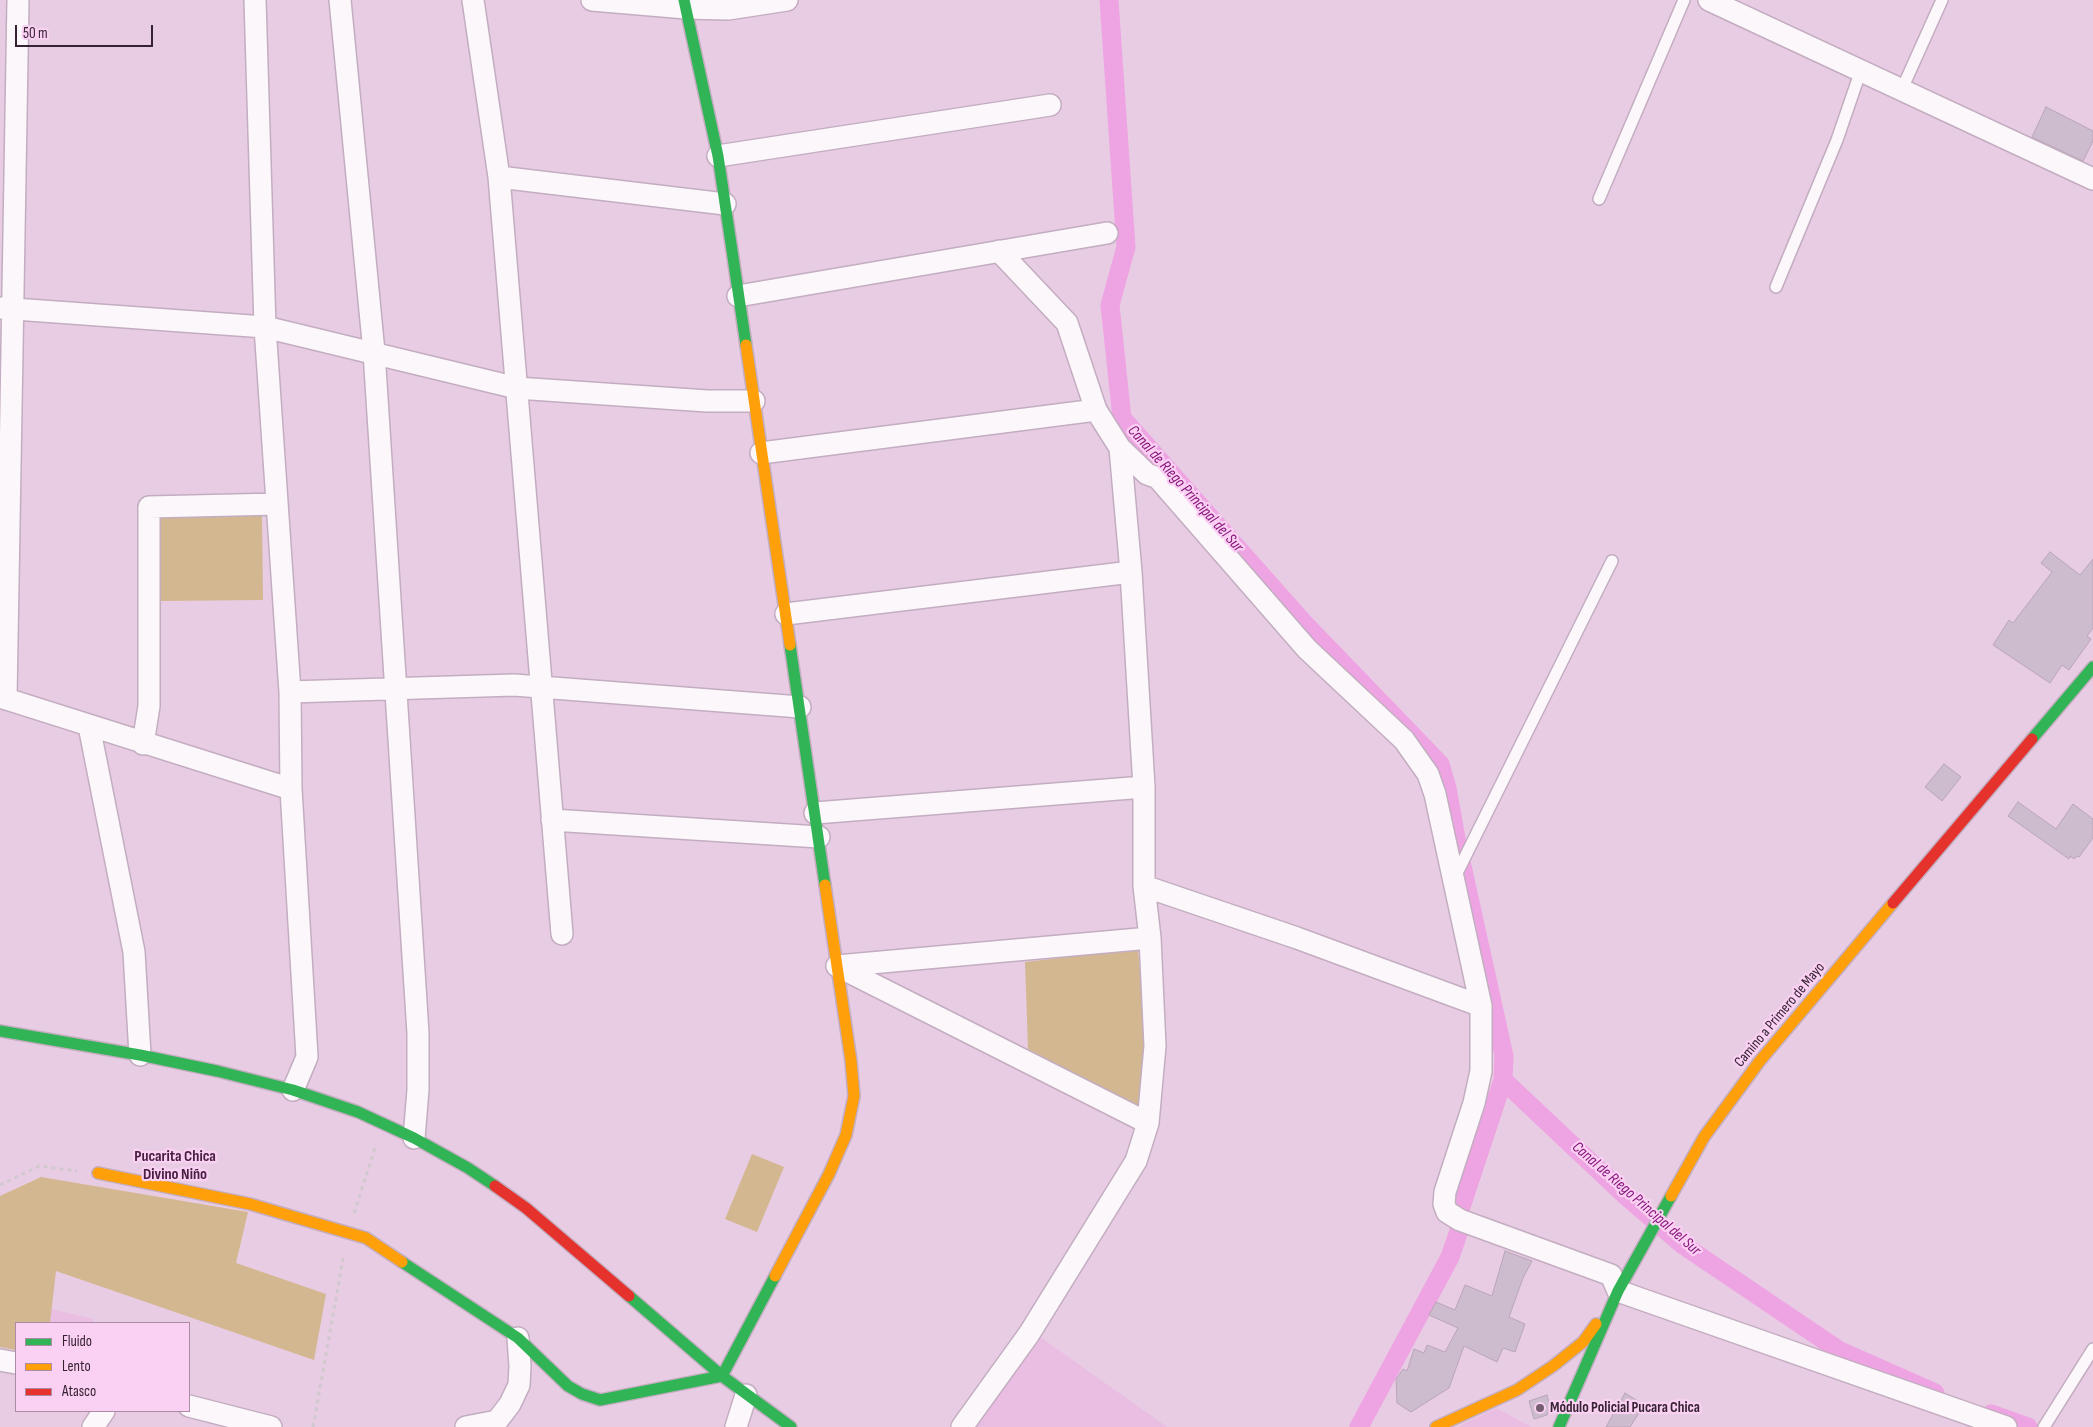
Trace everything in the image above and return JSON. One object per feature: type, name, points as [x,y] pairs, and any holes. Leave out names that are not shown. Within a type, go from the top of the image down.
[{"type":"street","points":[[18,0],[7,145],[3,698],[143,744],[291,789]]},
{"type":"street","points":[[255,0],[265,327],[290,692],[291,789],[307,1057],[293,1090]]},
{"type":"street","points":[[340,0],[374,352],[396,687],[418,1033],[418,1090],[414,1138]]},
{"type":"street","points":[[473,0],[500,176],[562,934]]},
{"type":"street","points":[[592,0],[728,8],[787,0]]},
{"type":"street","points":[[1709,0],[2093,179]]},
{"type":"street","points":[[685,4],[718,156],[819,837],[851,1061],[854,1096],[846,1135],[829,1174],[722,1376]]},
{"type":"street","points":[[718,156],[1050,105]]},
{"type":"street","points":[[500,176],[725,204]]},
{"type":"street","points":[[738,296],[1107,233]]},
{"type":"street","points":[[998,251],[1067,323],[1096,410],[1120,448],[1147,474],[1158,478],[1307,649],[1404,740],[1428,774],[1435,794],[1481,1006],[1481,1071],[1474,1103],[1445,1192],[1444,1204],[1447,1212],[1460,1220],[1611,1275],[1618,1292],[2006,1427]]},
{"type":"street","points":[[6,309],[265,327],[517,388],[707,401],[754,402]]},
{"type":"street","points":[[761,453],[1096,410]]},
{"type":"street","points":[[962,1427],[1029,1334],[1136,1161],[1148,1123],[1155,1046],[1150,938],[1144,886],[1144,787],[1131,572],[1120,448]]},
{"type":"street","points":[[143,744],[149,706],[149,507],[277,504]]},
{"type":"street","points":[[786,614],[1131,572]]},
{"type":"street","name":"Camino a Primero de Mayo","points":[[1559,1427],[1618,1292],[1704,1137],[1759,1062],[2093,667]]},
{"type":"street","points":[[290,692],[396,687],[514,685],[800,707]]},
{"type":"street","points":[[89,726],[134,952],[140,1055]]},
{"type":"street","points":[[815,813],[1144,787]]},
{"type":"street","points":[[552,820],[819,837]]},
{"type":"street","points":[[1144,886],[1296,938],[1481,1006]]},
{"type":"street","points":[[837,966],[1150,938]]},
{"type":"street","points":[[837,966],[1148,1123]]},
{"type":"street","points":[[0,1031],[140,1055],[217,1071],[293,1090],[358,1112],[414,1138],[468,1168],[526,1208],[722,1376],[791,1427]]},
{"type":"street","points":[[98,1173],[250,1204],[366,1238],[518,1338],[568,1386],[582,1394],[600,1400],[722,1376]]},
{"type":"street","points":[[1436,1427],[1517,1390],[1553,1366],[1583,1342],[1618,1292]]},
{"type":"street","points":[[466,1427],[496,1421],[510,1404],[519,1385],[518,1338]]},
{"type":"street","points":[[0,1360],[15,1363]]},
{"type":"street","points":[[736,1427],[746,1394]]},
{"type":"street","points":[[190,1406],[271,1427]]},
{"type":"street","points":[[93,1427],[103,1412]]},
{"type":"lane","points":[[1599,199],[1684,0]]},
{"type":"lane","points":[[1902,89],[1942,0]]},
{"type":"lane","points":[[1776,287],[1837,140],[1861,70]]},
{"type":"lane","points":[[1454,878],[1612,562]]},
{"type":"lane","points":[[2044,1427],[2093,1349]]},
{"type":"path","points":[[313,1427],[348,1233],[383,1123]]},
{"type":"path","points":[[0,1185],[39,1166],[98,1173]]},
{"type":"shaded area","points":[[262,515],[263,600],[161,601],[159,517]]},
{"type":"shaded area","points":[[1138,949],[1147,1053],[1140,1108],[1028,1049],[1025,962]]},
{"type":"shaded area","points":[[752,1154],[784,1167],[757,1232],[725,1219]]},
{"type":"shaded area","points":[[41,1177],[248,1212],[236,1263],[326,1294],[314,1360],[56,1271],[50,1322],[15,1322],[15,1350],[0,1347],[0,1196]]},
{"type":"shaded area","points":[[51,1309],[93,1319],[94,1322],[50,1322]]},
{"type":"shaded area","points":[[1036,1334],[1167,1427],[970,1427]]},
{"type":"shaded area","points":[[1496,1408],[1532,1427],[1457,1427]]},
{"type":"building","points":[[2046,107],[2093,131],[2093,141],[2083,161],[2032,137]]},
{"type":"building","points":[[2050,552],[2080,575],[2093,559],[2093,628],[2087,636],[2091,639],[2069,670],[2062,665],[2050,683],[1993,645],[2009,620],[2013,623],[2052,572],[2041,563]]},
{"type":"building","points":[[1944,764],[1961,777],[1942,801],[1925,787]]},
{"type":"building","points":[[2018,802],[2056,829],[2073,804],[2093,819],[2093,838],[2079,857],[2077,856],[2074,859],[2070,856],[2069,859],[2008,816]]},
{"type":"building","points":[[1505,1251],[1532,1261],[1523,1278],[1509,1317],[1525,1324],[1515,1352],[1503,1348],[1497,1362],[1464,1346],[1449,1388],[1411,1412],[1397,1403],[1396,1379],[1403,1369],[1407,1371],[1414,1349],[1424,1353],[1427,1345],[1445,1352],[1458,1328],[1429,1315],[1436,1302],[1455,1310],[1465,1285],[1492,1296]]},
{"type":"building","points":[[1625,1393],[1644,1405],[1630,1427],[1606,1427]]},
{"type":"building","points":[[1547,1395],[1550,1407],[1547,1415],[1534,1419],[1529,1401]]},
{"type":"waterway","name":"Canal de Riego Principal del Sur","points":[[1109,0],[1126,247],[1110,305],[1122,418],[1303,622],[1440,764],[1447,788],[1457,844]]},
{"type":"waterway","name":"Canal de Riego Principal del Sur","points":[[1462,866],[1504,1056],[1503,1080],[1625,1195],[1683,1245],[1840,1351],[1935,1393]]},
{"type":"waterway","points":[[1359,1427],[1450,1257],[1459,1231],[1460,1210],[1503,1080]]},
{"type":"waterway","name":"Canal de Riego Principal del Sur","points":[[1991,1414],[2028,1427]]},
{"type":"traffic: fast","points":[[684,0],[718,156],[746,345]]},
{"type":"traffic: fast","points":[[790,645],[825,885]]},
{"type":"traffic: fast","points":[[2032,739],[2093,667]]},
{"type":"traffic: fast","points":[[0,1031],[140,1055],[217,1071],[293,1090],[358,1112],[414,1138],[468,1168],[495,1186]]},
{"type":"traffic: fast","points":[[1559,1427],[1618,1291],[1671,1196]]},
{"type":"traffic: fast","points":[[402,1262],[518,1338],[568,1386],[582,1394],[600,1400],[722,1376]]},
{"type":"traffic: fast","points":[[722,1376],[775,1276]]},
{"type":"traffic: fast","points":[[629,1296],[722,1376],[791,1427]]},
{"type":"traffic: slow","points":[[746,345],[790,645]]},
{"type":"traffic: slow","points":[[775,1276],[829,1174],[846,1135],[854,1096],[851,1061],[825,885]]},
{"type":"traffic: slow","points":[[1671,1196],[1704,1137],[1759,1062],[1893,903]]},
{"type":"traffic: slow","points":[[98,1173],[250,1204],[366,1238],[402,1262]]},
{"type":"traffic: slow","points":[[1436,1427],[1517,1390],[1553,1366],[1583,1342],[1596,1324]]},
{"type":"traffic: jam","points":[[1893,903],[2032,739]]},
{"type":"traffic: jam","points":[[495,1186],[526,1208],[629,1296]]},
{"type":"place","name":"Módulo Policial Pucara Chica","points":[[1540,1408]]},
{"type":"district","name":"Pucarita Chica Divino Niño","points":[[175,1166]]}]
